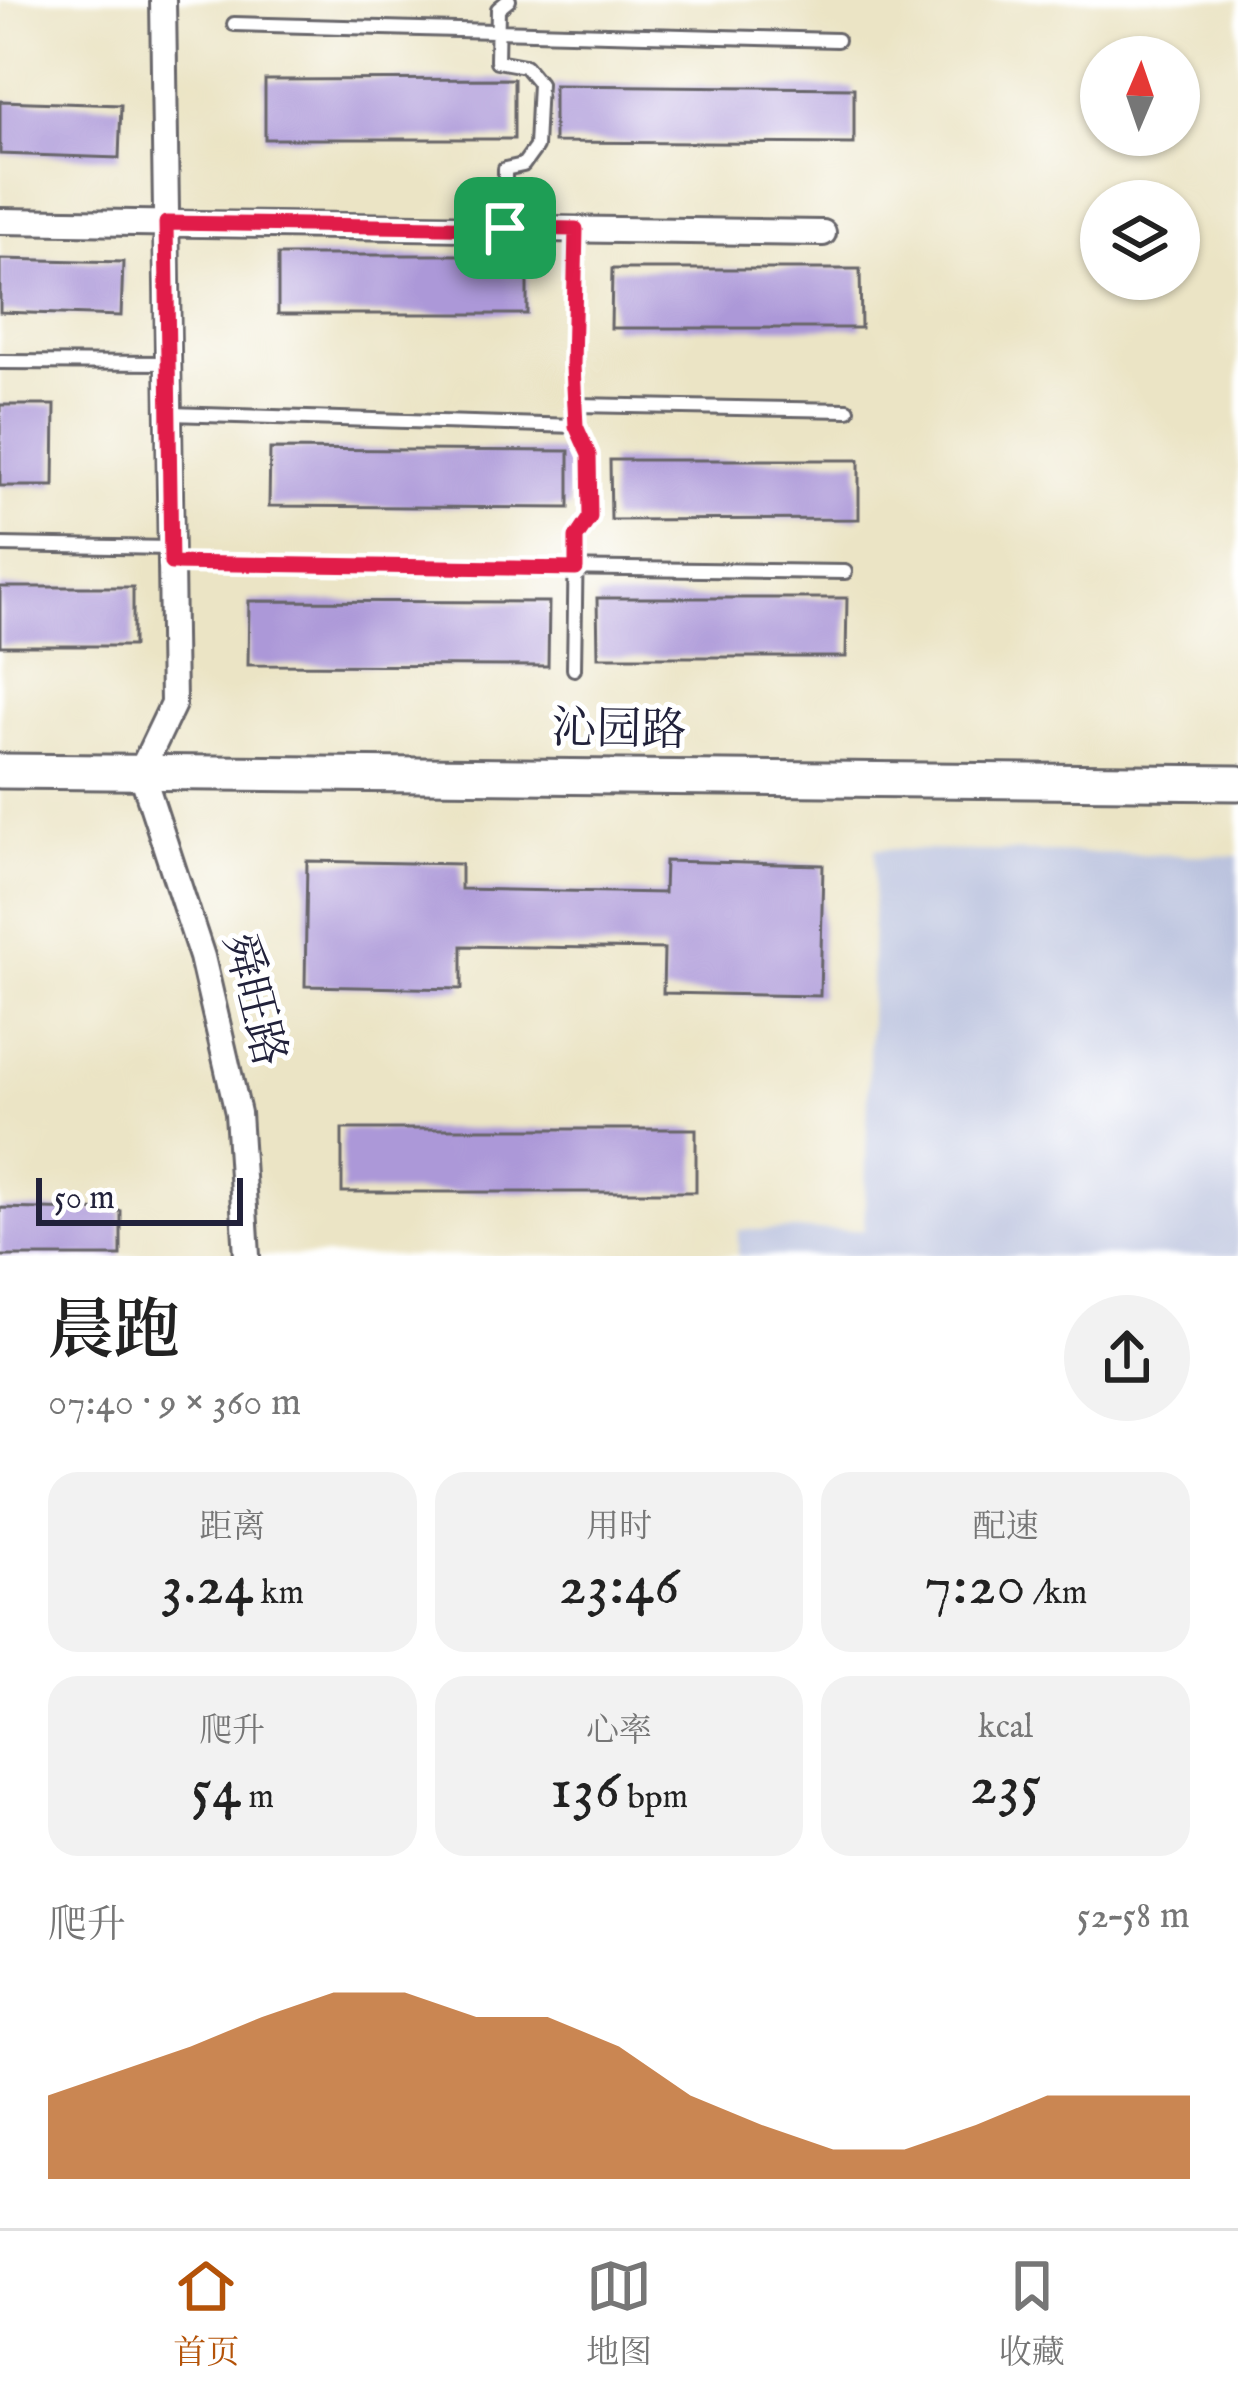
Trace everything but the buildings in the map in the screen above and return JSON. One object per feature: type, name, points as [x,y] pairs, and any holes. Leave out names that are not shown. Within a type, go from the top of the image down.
[{"type":"street","points":[[140,771],[173,704],[163,0]]},
{"type":"street","points":[[0,221],[823,233]]},
{"type":"street","name":"沁园路","points":[[0,771],[1238,783]]},
{"type":"street","name":"舜旺路","points":[[140,771],[202,957],[238,1114],[247,1256]]},
{"type":"lane","points":[[505,228],[506,169],[524,165],[536,147],[539,83],[525,66],[497,61],[498,9],[509,0]]},
{"type":"lane","points":[[234,24],[837,40]]},
{"type":"lane","points":[[574,669],[576,538],[590,517],[589,455],[576,426],[573,366],[576,229]]},
{"type":"lane","points":[[0,362],[168,363]]},
{"type":"lane","points":[[576,405],[848,410]]},
{"type":"lane","points":[[170,414],[576,426]]},
{"type":"lane","points":[[0,544],[576,569],[845,572]]},
{"type":"shaded area","points":[[875,849],[1238,856],[1238,1256],[738,1256],[738,1230],[864,1230]]},
{"type":"route","points":[[166,223],[505,228],[576,229],[573,366],[576,426],[589,455],[590,517],[576,538],[576,569],[171,563],[166,223]]}]
